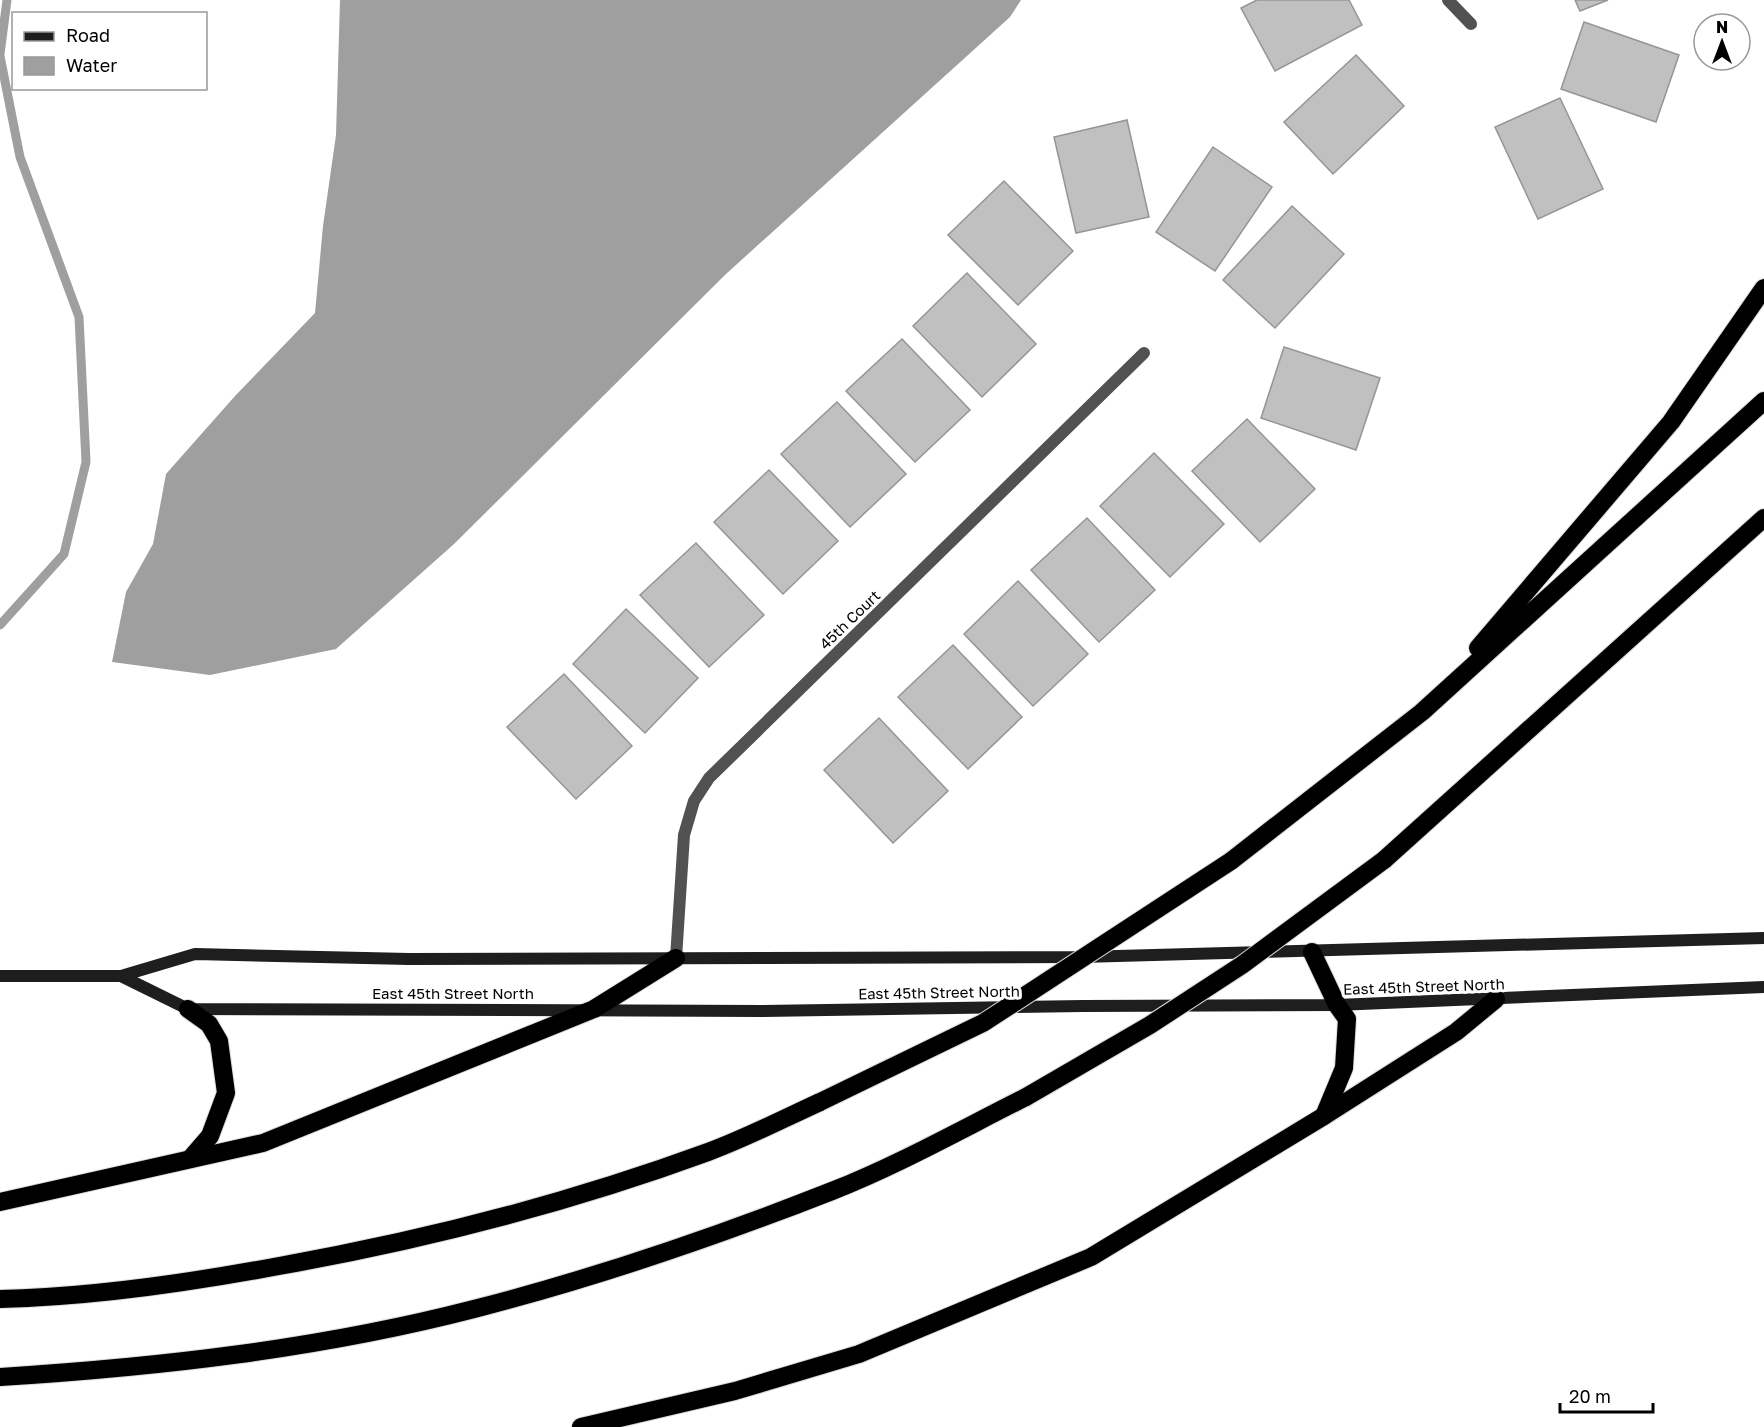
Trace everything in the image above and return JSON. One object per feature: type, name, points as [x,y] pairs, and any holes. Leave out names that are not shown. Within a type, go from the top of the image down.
[{"type":"highway","points":[[1422,712],[1671,422],[1764,288]]},
{"type":"highway","points":[[0,1299],[125,1289],[224,1276],[344,1254],[466,1227],[578,1196],[711,1151],[820,1102],[983,1023],[1231,861],[1422,712],[1764,401]]},
{"type":"highway","points":[[0,1377],[105,1371],[248,1353],[473,1310],[703,1239],[834,1190],[1026,1097],[1160,1019],[1242,965],[1384,860],[1764,518]]},
{"type":"highway","points":[[1312,952],[1337,1005],[1347,1019],[1344,1068],[1324,1116]]},
{"type":"highway","points":[[0,1202],[263,1143],[594,1009],[676,958]]},
{"type":"highway","points":[[581,1427],[735,1391],[859,1354],[1091,1257],[1324,1116],[1456,1032],[1496,999]]},
{"type":"highway","points":[[188,1009],[209,1024],[219,1041],[226,1093],[210,1136],[191,1158]]},
{"type":"street","points":[[1448,0],[1471,24]]},
{"type":"street","name":"45th Court","points":[[676,958],[684,835],[694,801],[709,778],[1144,353]]},
{"type":"street","name":"East 45th Street North","points":[[0,976],[121,976],[195,954],[410,959],[1081,957],[1764,938]]},
{"type":"street","name":"East 45th Street North","points":[[121,976],[188,1009],[763,1011],[1337,1005],[1764,987]]},
{"type":"water","points":[[340,0],[1021,0],[1010,17],[726,274],[454,544],[336,649],[210,675],[112,662],[126,592],[153,544],[166,474],[235,396],[315,313],[323,226],[336,135]]},
{"type":"building","points":[[1257,0],[1349,0],[1362,25],[1275,71],[1241,8]]},
{"type":"building","points":[[1575,0],[1608,0],[1580,11]]},
{"type":"building","points":[[1584,22],[1679,55],[1656,122],[1561,89]]},
{"type":"building","points":[[1356,55],[1404,106],[1333,174],[1284,122]]},
{"type":"building","points":[[1560,98],[1603,189],[1538,219],[1495,127]]},
{"type":"building","points":[[1127,120],[1149,217],[1076,233],[1054,137]]},
{"type":"building","points":[[1213,147],[1272,187],[1215,271],[1156,232]]},
{"type":"building","points":[[1004,181],[1073,251],[1018,305],[948,235]]},
{"type":"building","points":[[1292,206],[1344,254],[1275,328],[1223,280]]},
{"type":"building","points":[[967,273],[1036,344],[982,397],[913,326]]},
{"type":"building","points":[[902,339],[970,410],[915,462],[846,391]]},
{"type":"building","points":[[1284,347],[1380,378],[1356,450],[1261,418]]},
{"type":"building","points":[[837,402],[906,474],[850,527],[781,454]]},
{"type":"building","points":[[1247,419],[1315,489],[1260,542],[1192,471]]},
{"type":"building","points":[[1154,453],[1224,524],[1170,577],[1100,506]]},
{"type":"building","points":[[769,470],[838,541],[783,594],[714,522]]},
{"type":"building","points":[[1087,518],[1155,590],[1099,642],[1031,570]]},
{"type":"building","points":[[696,543],[764,615],[709,667],[640,595]]},
{"type":"building","points":[[1018,581],[1088,654],[1033,706],[964,634]]},
{"type":"building","points":[[626,609],[698,678],[645,733],[573,664]]},
{"type":"building","points":[[953,645],[1022,717],[968,769],[898,697]]},
{"type":"building","points":[[564,674],[632,746],[576,799],[507,727]]},
{"type":"building","points":[[879,718],[948,791],[893,843],[824,770]]},
{"type":"waterway","points":[[0,54],[7,0]]},
{"type":"waterway","points":[[0,56],[20,157],[79,317],[86,462],[64,554],[0,625]]}]
